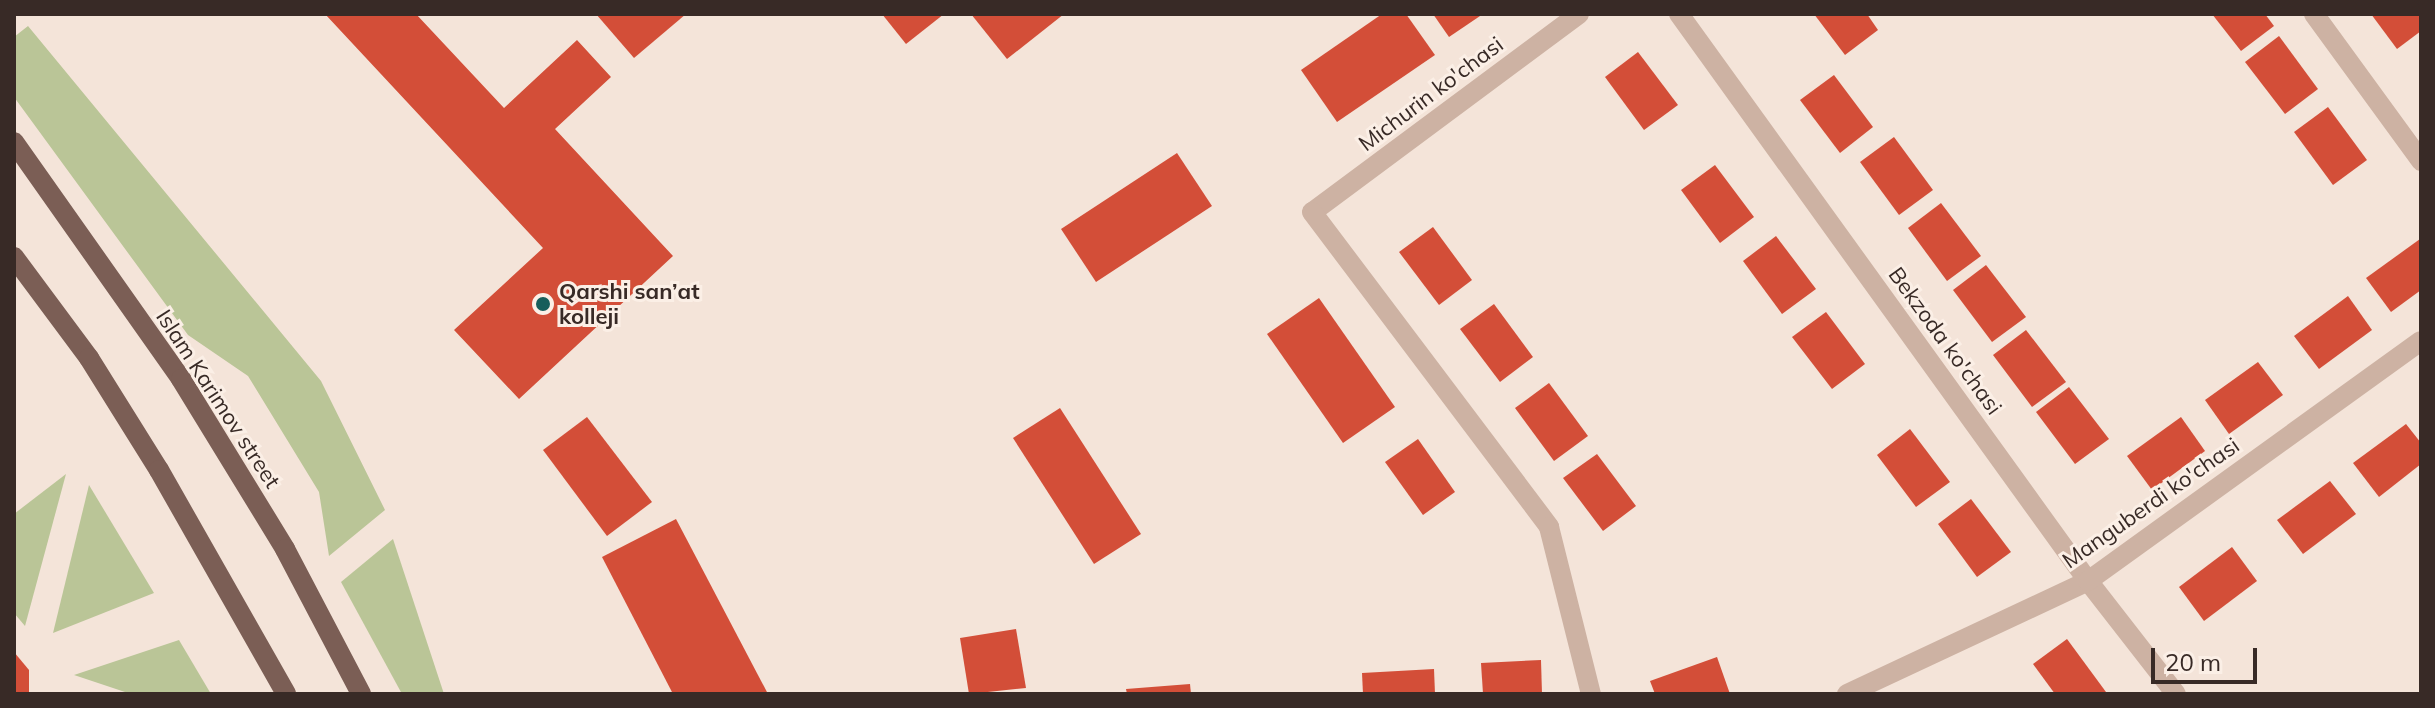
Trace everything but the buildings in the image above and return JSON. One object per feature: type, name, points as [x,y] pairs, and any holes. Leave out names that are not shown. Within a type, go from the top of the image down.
[{"type":"main road","name":"Islam Karimov street","points":[[14,142],[181,379],[285,549],[361,694]]},
{"type":"main road","points":[[14,257],[89,358],[159,470],[286,694]]},
{"type":"street","name":"Michurin ko'chasi","points":[[1579,14],[1312,212],[1549,527],[1591,694]]},
{"type":"street","name":"Bekzoda ko'chasi","points":[[1679,14],[2088,581],[2176,694]]},
{"type":"street","points":[[2314,14],[2421,161]]},
{"type":"street","name":"Manguberdi ko'chasi","points":[[1847,694],[2088,581],[2421,341]]},
{"type":"green space","points":[[28,26],[321,381],[385,510],[329,556],[319,492],[248,376],[188,335],[14,97],[14,37]]},
{"type":"green space","points":[[66,474],[25,626],[14,613],[14,514]]},
{"type":"green space","points":[[89,485],[154,593],[53,633]]},
{"type":"green space","points":[[393,539],[444,694],[402,694],[341,582]]},
{"type":"green space","points":[[179,640],[211,694],[131,694],[74,675]]},
{"type":"place","name":"Qarshi san’at kolleji","points":[[543,304]]}]
